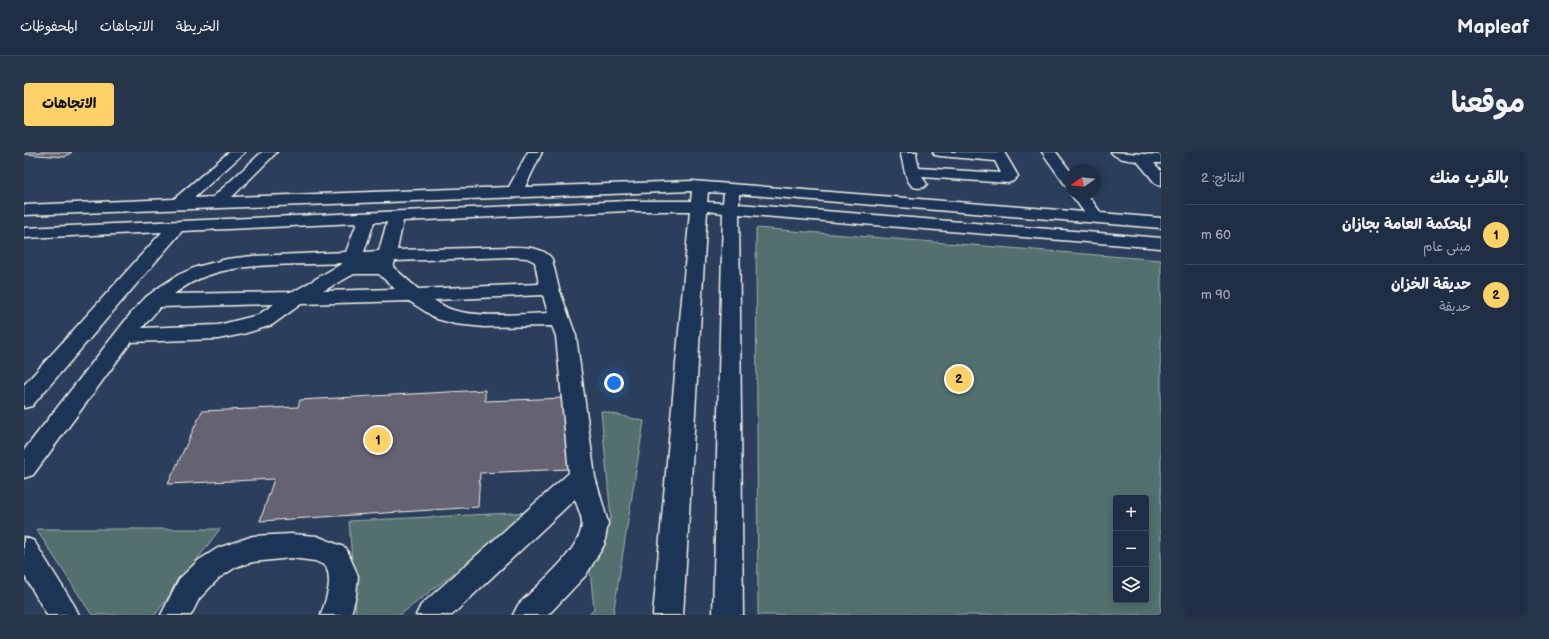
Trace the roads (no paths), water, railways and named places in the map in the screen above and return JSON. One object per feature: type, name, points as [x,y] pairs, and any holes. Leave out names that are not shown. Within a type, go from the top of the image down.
[{"type":"street","points":[[179,203],[238,152]]},
{"type":"street","points":[[217,202],[270,152]]},
{"type":"street","points":[[515,192],[535,152]]},
{"type":"street","points":[[910,152],[908,153],[915,181],[925,187],[964,190]]},
{"type":"street","points":[[913,172],[1004,179],[1010,176],[998,155],[940,152]]},
{"type":"street","points":[[1049,152],[1065,175]]},
{"type":"street","points":[[1118,152],[1128,156],[1161,159]]},
{"type":"street","points":[[1141,157],[1160,178]]},
{"type":"street","points":[[985,178],[1007,211]]},
{"type":"street","points":[[24,210],[179,203],[624,188],[1161,243]]},
{"type":"street","points":[[24,233],[628,206],[700,196]]},
{"type":"street","points":[[668,615],[700,196]]},
{"type":"street","points":[[731,199],[1007,211],[1161,223]]},
{"type":"street","points":[[728,615],[731,199]]},
{"type":"street","points":[[1083,200],[1096,218]]},
{"type":"street","points":[[385,262],[396,217]]},
{"type":"street","points":[[125,335],[218,332],[265,320],[352,262],[367,218]]},
{"type":"street","points":[[24,400],[176,227]]},
{"type":"street","points":[[24,468],[125,335],[153,301],[184,278],[204,270],[228,265],[258,262],[385,262],[512,252],[530,253],[543,260],[550,289],[566,336],[582,477],[595,523],[590,545],[576,566],[528,615]]},
{"type":"street","points":[[385,262],[411,295],[444,314],[459,318],[477,320],[560,319]]},
{"type":"street","points":[[153,301],[411,295],[550,289]]},
{"type":"street","points":[[431,615],[582,477]]},
{"type":"street","points":[[176,615],[189,589],[209,569],[228,557],[253,549],[291,546],[317,549],[336,557],[344,576],[342,595],[336,615]]},
{"type":"street","points":[[24,550],[64,615]]},
{"type":"place","name":"حديقة الخزان","points":[[959,379]]},
{"type":"place","name":"المحكمة العامة بجازان","points":[[378,440]]}]
